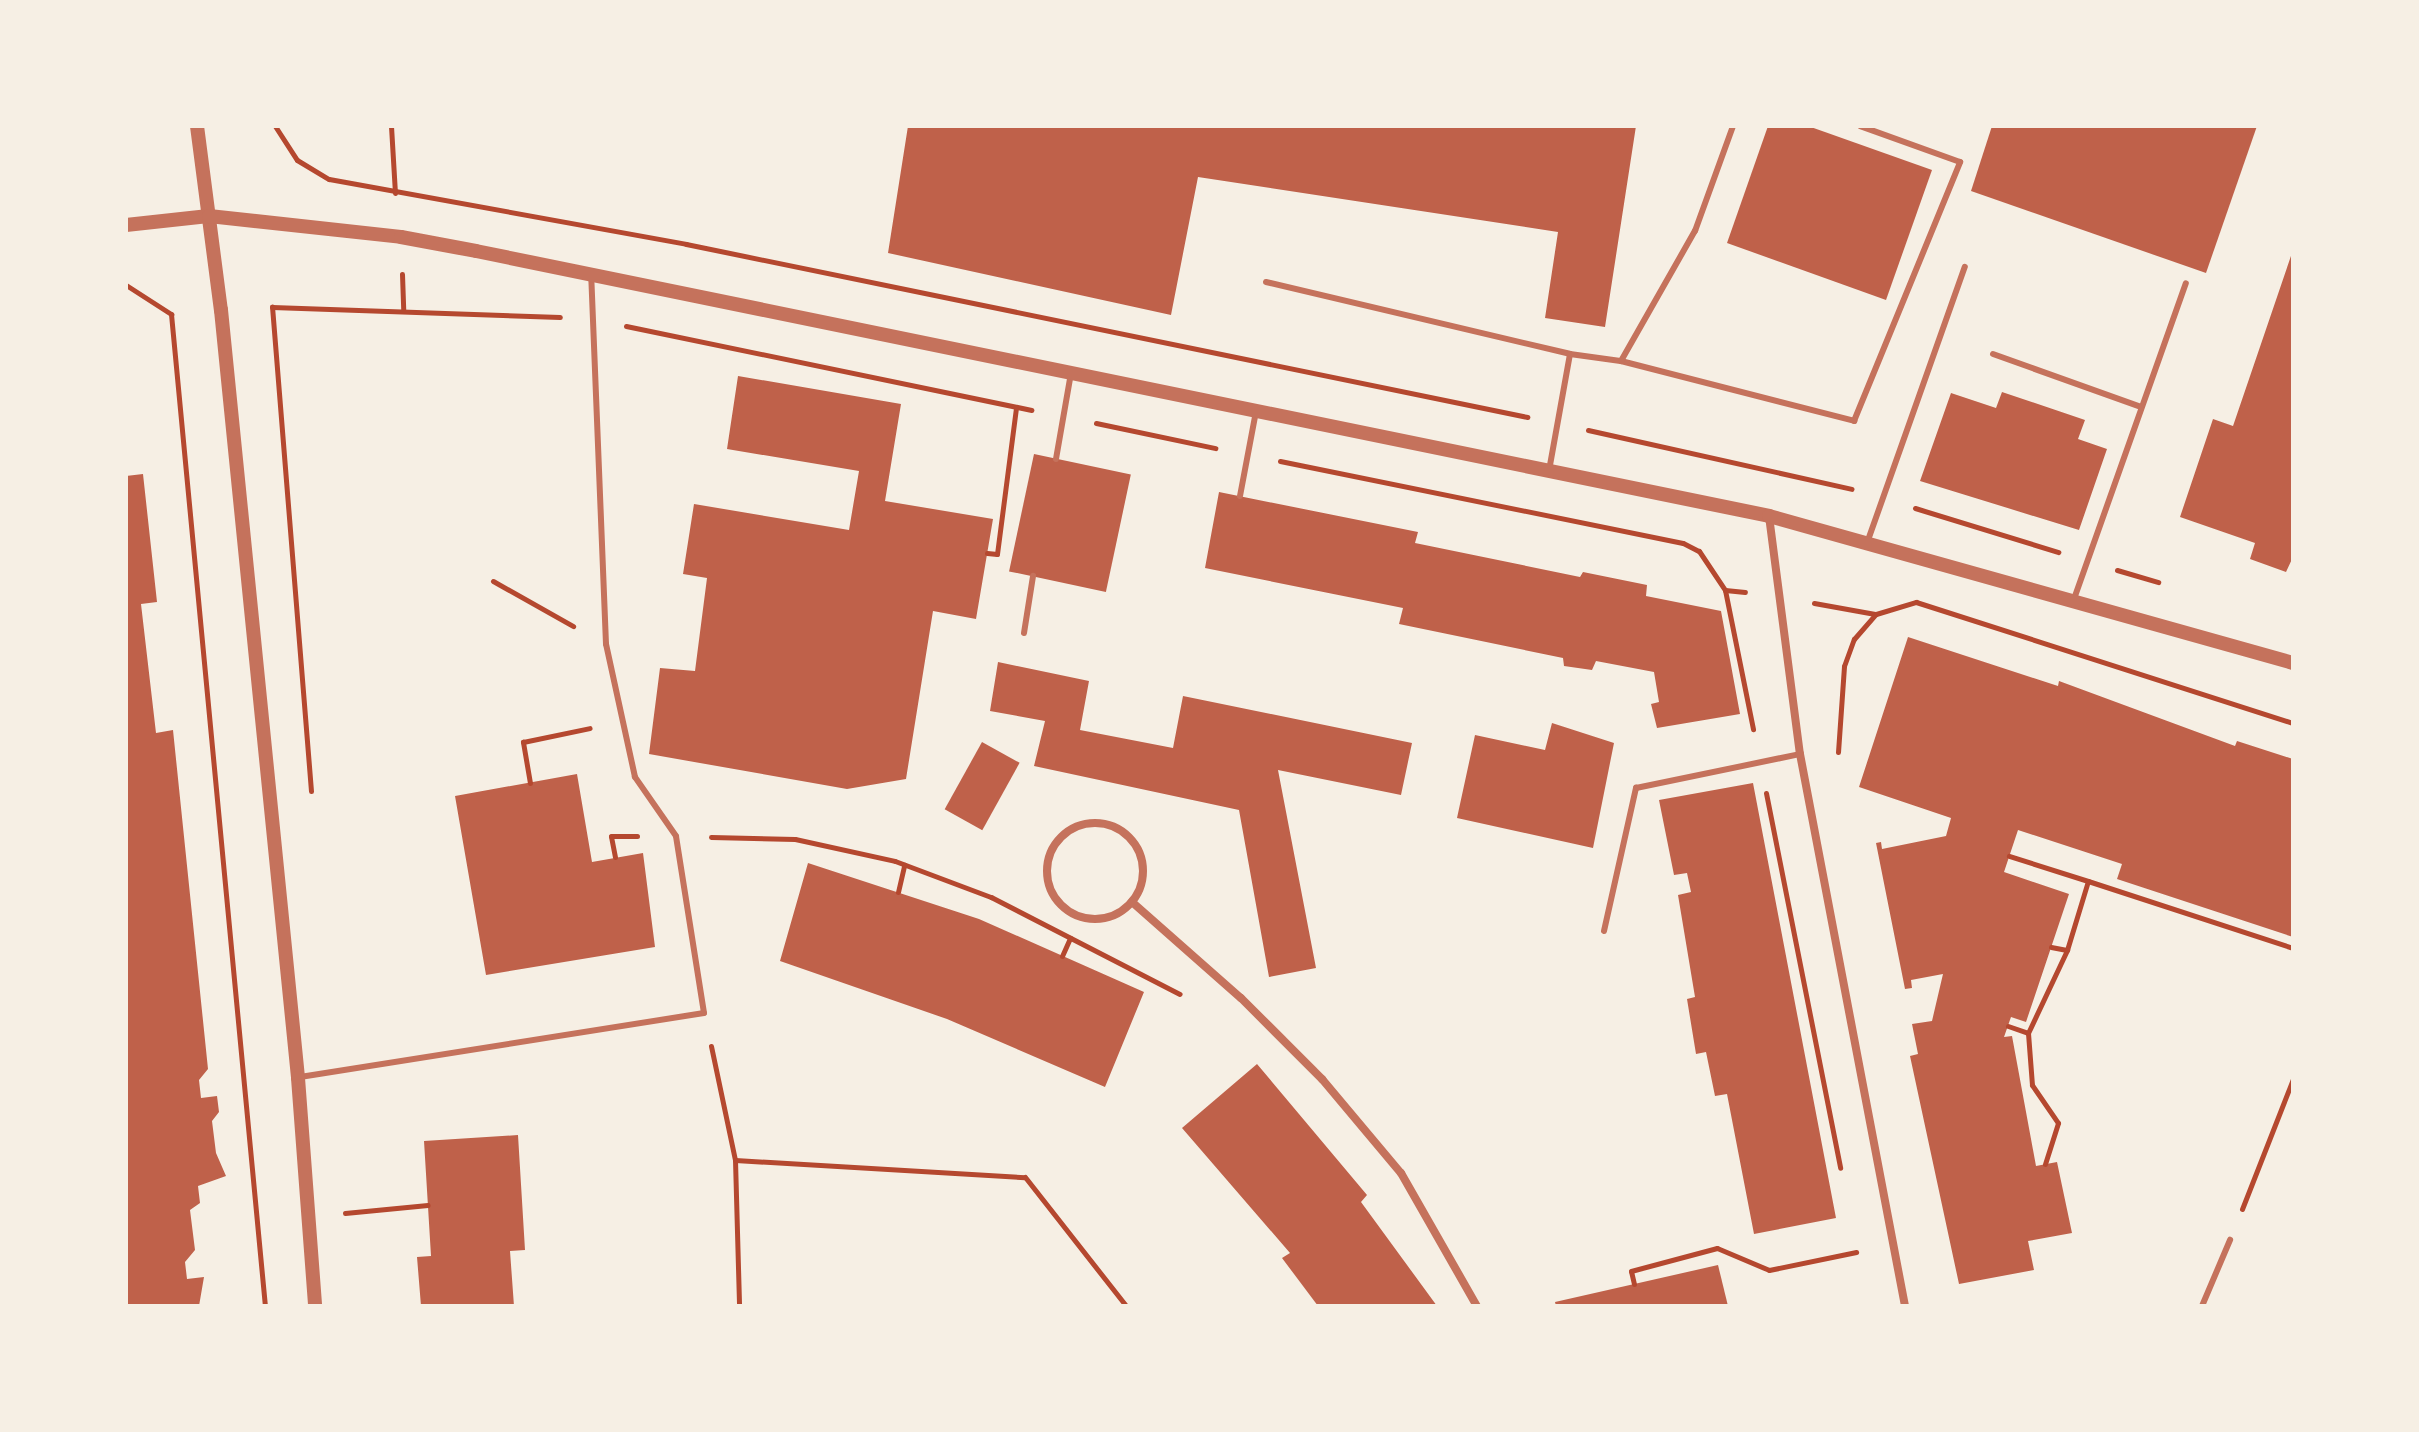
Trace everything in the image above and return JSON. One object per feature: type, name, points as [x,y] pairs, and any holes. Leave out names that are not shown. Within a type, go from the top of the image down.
[{"type":"street","points":[[197,126],[209,216],[298,1078],[315,1306]]},
{"type":"street","points":[[126,225],[209,216],[401,237],[1769,516],[2074,599],[2293,663]]},
{"type":"street","points":[[1769,516],[1800,754],[1905,1306]]},
{"type":"street","points":[[1094,823],[1123,832],[1134,843],[1143,874],[1132,902],[1104,919],[1073,914],[1060,905],[1051,892],[1047,860],[1064,834],[1094,823]]},
{"type":"street","points":[[1132,902],[1241,998],[1322,1079],[1401,1173],[1477,1306]]},
{"type":"lane","points":[[1621,361],[1695,231],[1733,126]]},
{"type":"lane","points":[[1266,282],[1570,354],[1621,361],[1854,421],[1960,162],[1860,126]]},
{"type":"lane","points":[[1867,543],[1965,267]]},
{"type":"lane","points":[[298,1078],[704,1013],[676,836],[635,777],[606,644],[591,277]]},
{"type":"lane","points":[[2074,599],[2186,283]]},
{"type":"lane","points":[[1549,471],[1570,354]]},
{"type":"lane","points":[[1993,354],[2141,407]]},
{"type":"lane","points":[[1056,459],[1071,373]]},
{"type":"lane","points":[[1240,496],[1256,411]]},
{"type":"lane","points":[[1024,633],[1033,576]]},
{"type":"lane","points":[[1604,931],[1636,788],[1800,754]]},
{"type":"lane","points":[[2202,1306],[2230,1240]]},
{"type":"path","points":[[275,126],[297,160],[329,179],[395,192]]},
{"type":"path","points":[[391,126],[401,237]]},
{"type":"path","points":[[126,285],[171,314],[265,1306]]},
{"type":"path","points":[[312,808],[272,307],[592,319],[1683,543],[1699,551],[1725,590],[1842,1183]]},
{"type":"path","points":[[987,553],[997,554],[1016,407]]},
{"type":"path","points":[[493,581],[606,644]]},
{"type":"path","points":[[1839,757],[1844,666],[1854,639],[1876,614],[1916,602],[2293,723]]},
{"type":"path","points":[[530,783],[523,742],[623,722]]},
{"type":"path","points":[[676,836],[795,839],[904,865],[991,897],[1187,998]]},
{"type":"path","points":[[2009,856],[2293,948]]},
{"type":"path","points":[[898,892],[904,865]]},
{"type":"path","points":[[2045,1164],[2058,1123],[2032,1085],[2028,1033],[2067,950],[2088,881]]},
{"type":"path","points":[[1062,956],[1070,938]]},
{"type":"path","points":[[2051,947],[2067,950]]},
{"type":"path","points":[[704,1013],[735,1160],[739,1306]]},
{"type":"path","points":[[2008,1026],[2028,1033]]},
{"type":"path","points":[[2230,1240],[2293,1079]]},
{"type":"path","points":[[735,1160],[1025,1177],[1126,1306]]},
{"type":"path","points":[[343,1198],[345,1229]]},
{"type":"path","points":[[344,1213],[428,1205]]},
{"type":"path","points":[[1853,1238],[1859,1266]]},
{"type":"path","points":[[1634,1284],[1631,1271],[1717,1248],[1769,1270],[1856,1252]]},
{"type":"building","points":[[908,126],[1636,126],[1605,327],[1545,318],[1558,232],[1198,177],[1171,315],[888,253]]},
{"type":"building","points":[[1768,126],[1808,126],[1932,170],[1886,300],[1727,243]]},
{"type":"building","points":[[1992,126],[2257,126],[2206,273],[1971,191]]},
{"type":"building","points":[[2293,250],[2293,557],[2286,572],[2250,559],[2255,543],[2180,517],[2213,419],[2233,426]]},
{"type":"building","points":[[738,376],[901,404],[885,501],[993,519],[976,619],[933,611],[906,779],[847,789],[649,754],[660,668],[695,671],[707,578],[683,574],[694,504],[849,530],[859,471],[727,449]]},
{"type":"building","points":[[2002,392],[2085,420],[2078,439],[2107,449],[2079,530],[1920,481],[1951,393],[1996,408]]},
{"type":"building","points":[[1034,454],[1131,475],[1106,592],[1009,571]]},
{"type":"building","points":[[143,474],[157,602],[141,604],[156,733],[173,730],[208,1069],[199,1080],[201,1098],[217,1096],[219,1112],[212,1121],[216,1153],[226,1176],[198,1186],[200,1203],[190,1210],[195,1250],[185,1262],[187,1279],[204,1277],[199,1306],[126,1306],[126,476]]},
{"type":"building","points":[[1219,492],[1418,532],[1415,543],[1580,577],[1583,572],[1647,585],[1646,596],[1721,611],[1740,714],[1657,728],[1651,704],[1659,702],[1654,672],[1596,661],[1592,670],[1564,666],[1563,658],[1399,624],[1403,608],[1205,568]]},
{"type":"building","points":[[1908,637],[2058,686],[2059,681],[2235,746],[2237,741],[2293,759],[2293,937],[2117,879],[2122,864],[2018,830],[2004,872],[2069,894],[2026,1022],[2011,1017],[2004,1037],[2012,1036],[2036,1166],[2057,1162],[2072,1233],[2028,1241],[2034,1270],[1959,1284],[1910,1056],[1918,1054],[1912,1024],[1932,1021],[1943,974],[1911,980],[1912,988],[1905,989],[1876,843],[1881,842],[1882,849],[1946,836],[1951,818],[1859,787]]},
{"type":"building","points":[[998,662],[1089,681],[1080,730],[1173,748],[1183,696],[1412,743],[1401,795],[1278,770],[1316,968],[1269,977],[1239,810],[1034,766],[1045,721],[990,711]]},
{"type":"building","points":[[1552,723],[1614,743],[1593,848],[1457,818],[1475,735],[1545,750]]},
{"type":"building","points":[[982,742],[1020,763],[982,830],[945,809]]},
{"type":"building","points":[[577,774],[592,862],[643,853],[655,947],[486,975],[455,796]]},
{"type":"building","points":[[1753,783],[1836,1218],[1754,1234],[1727,1094],[1715,1096],[1706,1052],[1696,1054],[1687,999],[1695,997],[1678,895],[1691,892],[1687,873],[1674,875],[1659,800]]},
{"type":"building","points":[[808,863],[979,919],[1144,992],[1105,1087],[947,1019],[780,961]]},
{"type":"building","points":[[1257,1064],[1367,1195],[1361,1202],[1437,1306],[1318,1306],[1282,1258],[1290,1253],[1182,1128]]},
{"type":"building","points":[[518,1135],[525,1250],[510,1251],[514,1306],[421,1306],[417,1257],[431,1256],[424,1141]]},
{"type":"building","points":[[1718,1265],[1728,1306],[1556,1306],[1555,1302]]}]
